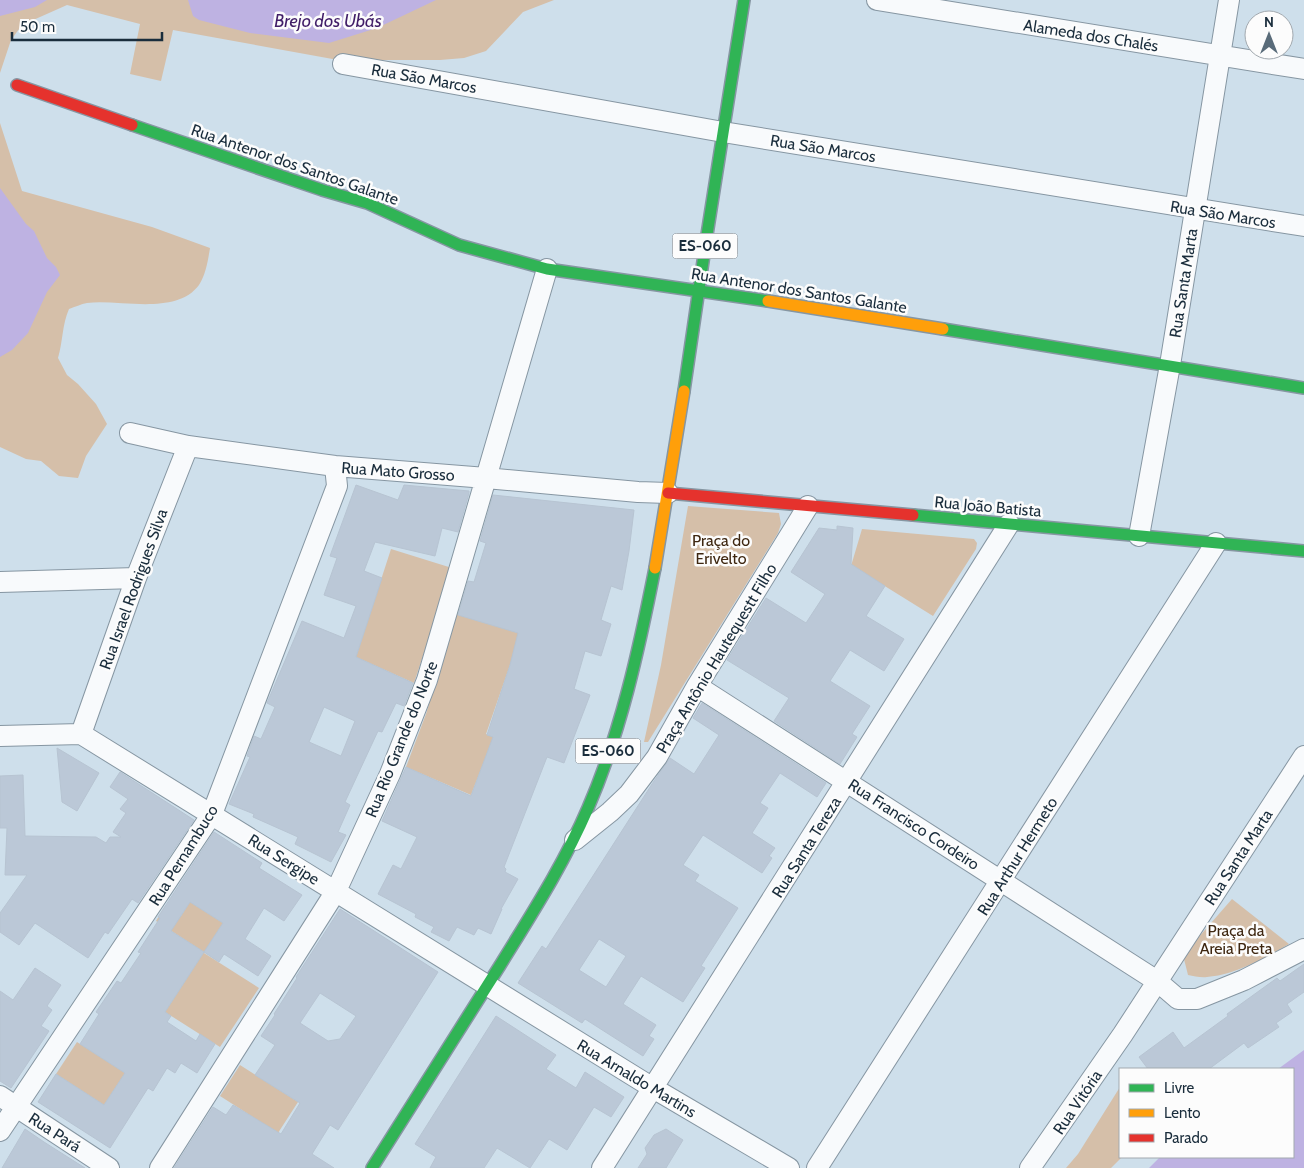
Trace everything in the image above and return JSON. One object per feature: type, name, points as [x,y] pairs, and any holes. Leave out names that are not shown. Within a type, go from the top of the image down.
[{"type":"street","name":"ES-060","points":[[372,1168],[543,896],[571,843],[596,787],[621,713],[655,572],[673,468],[698,290],[744,0]]},
{"type":"street","name":"Alameda dos Chalés","points":[[877,0],[1304,69]]},
{"type":"street","name":"Rua Santa Marta","points":[[1139,536],[1170,365],[1228,0]]},
{"type":"street","name":"Rua São Marcos","points":[[344,64],[723,132],[1304,226]]},
{"type":"street","name":"Rua Antenor dos Santos Galante","points":[[17,85],[322,190],[367,203],[459,244],[546,269],[698,290],[1304,388]]},
{"type":"street","name":"Rua Rio Grande do Norte","points":[[160,1168],[336,891],[390,774],[427,680],[546,269]]},
{"type":"street","name":"Rua Mato Grosso","points":[[130,433],[188,446],[335,466],[668,493]]},
{"type":"street","name":"Rua Israel Rodrigues Silva","points":[[81,734],[136,578],[188,446]]},
{"type":"street","name":"Rua Pernambuco","points":[[0,1131],[8,1101],[212,814],[337,486],[335,466]]},
{"type":"street","name":"Rua João Batista","points":[[668,493],[1304,550]]},
{"type":"street","name":"Praça Antônio Hautequestt Filho","points":[[571,843],[610,812],[629,794],[646,773],[697,686],[808,506]]},
{"type":"street","name":"Rua Santa Tereza","points":[[602,1168],[848,782],[1009,524]]},
{"type":"street","name":"Rua Arthur Hermeto","points":[[817,1168],[1216,542]]},
{"type":"street","points":[[0,582],[136,578]]},
{"type":"street","name":"Rua Francisco Cordeiro","points":[[697,686],[1002,880],[1157,981],[1178,999],[1198,999],[1244,980],[1304,948]]},
{"type":"street","points":[[0,736],[81,734]]},
{"type":"street","name":"Rua Sergipe","points":[[81,734],[488,986]]},
{"type":"street","name":"Rua Santa Marta","points":[[1123,1034],[1304,756]]},
{"type":"street","name":"Rua Arnaldo Martins","points":[[488,986],[653,1088],[789,1168]]},
{"type":"street","name":"Rua Vitória","points":[[1030,1168],[1123,1034]]},
{"type":"street","name":"Rua Pará","points":[[8,1101],[109,1168]]},
{"type":"green space","points":[[0,0],[554,0],[523,12],[486,51],[464,58],[440,60],[338,60],[173,30],[161,81],[130,74],[140,24],[67,5],[22,25],[11,40],[0,73]]},
{"type":"green space","points":[[0,123],[22,191],[152,227],[210,248],[201,281],[189,295],[162,303],[100,302],[87,303],[69,309],[58,358],[67,375],[96,404],[107,424],[86,456],[78,478],[59,476],[41,461],[26,459],[0,447]]},
{"type":"green space","name":"Praça do Erivelto","points":[[688,506],[779,513],[781,524],[778,533],[648,742],[644,742],[661,665]]},
{"type":"green space","points":[[862,529],[974,539],[977,543],[976,549],[933,616],[851,566]]},
{"type":"green space","points":[[391,549],[452,568],[414,683],[356,657]]},
{"type":"green space","points":[[456,614],[519,632],[510,665],[486,734],[506,742],[483,764],[471,795],[406,767],[426,714]]},
{"type":"green space","name":"Praça da Areia Preta","points":[[1232,899],[1289,944],[1238,970],[1217,976],[1198,977],[1188,975],[1183,955]]},
{"type":"green space","points":[[190,902],[223,923],[204,953],[259,988],[220,1047],[165,1012],[204,952],[156,921],[165,906],[181,916]]},
{"type":"green space","points":[[77,1042],[125,1073],[104,1105],[56,1074]]},
{"type":"green space","points":[[240,1065],[298,1102],[278,1133],[220,1096]]},
{"type":"green space","points":[[1119,1089],[1119,1158],[1121,1158],[1111,1168],[1066,1168],[1078,1154]]},
{"type":"water","points":[[0,0],[47,0],[35,7],[0,16]]},
{"type":"water","name":"Brejo dos Ubás","points":[[188,0],[436,0],[377,28],[329,43],[250,33],[199,20],[193,16]]},
{"type":"water","points":[[0,188],[26,224],[34,231],[47,258],[56,267],[60,275],[47,292],[28,333],[12,350],[0,357]]},
{"type":"water","points":[[1304,1050],[1304,1168],[1149,1168],[1159,1158],[1294,1158],[1294,1068],[1279,1068]]},
{"type":"building","points":[[356,485],[398,500],[404,485],[469,491],[458,532],[442,528],[435,556],[375,542],[364,571],[382,578],[356,657],[413,683],[404,706],[396,703],[382,732],[378,731],[345,802],[350,805],[338,832],[346,835],[331,862],[295,844],[298,837],[253,817],[254,814],[229,804],[250,757],[247,756],[254,736],[261,739],[275,707],[267,703],[302,621],[344,638],[356,606],[324,595],[337,558],[330,556]],"holes":[[[324,707],[355,721],[341,756],[309,742]]]},
{"type":"building","points":[[493,495],[634,510],[622,590],[611,586],[601,620],[611,624],[601,656],[585,651],[574,689],[590,695],[564,763],[547,757],[504,867],[506,869],[505,872],[518,879],[501,909],[491,934],[478,928],[474,935],[457,927],[449,941],[431,932],[434,927],[415,917],[416,914],[378,894],[393,865],[401,869],[417,837],[382,821],[406,767],[471,796],[493,737],[487,735],[510,665],[518,633],[458,615],[468,581],[474,582],[486,543],[480,541]]},
{"type":"building","points":[[837,526],[853,528],[851,564],[885,586],[866,616],[904,639],[884,671],[850,650],[830,681],[870,706],[852,734],[857,737],[840,764],[774,721],[789,698],[727,660],[766,598],[806,623],[825,594],[791,572],[819,528],[837,530]]},
{"type":"building","points":[[702,703],[826,783],[817,797],[780,773],[760,803],[768,808],[752,833],[775,848],[769,856],[772,858],[762,873],[703,835],[683,865],[699,875],[695,881],[738,908],[701,966],[705,968],[683,1002],[641,976],[623,1004],[656,1025],[649,1036],[654,1039],[643,1056],[585,1019],[582,1023],[518,983],[542,946],[546,949],[670,758],[694,774],[719,735],[693,718]],"holes":[[[599,939],[626,956],[606,987],[579,970]]]},
{"type":"building","points":[[57,748],[99,773],[77,811],[62,802]]},
{"type":"building","points":[[120,772],[194,820],[138,903],[132,899],[108,934],[105,932],[88,958],[35,923],[19,945],[0,932],[0,913],[27,875],[5,875],[7,828],[0,828],[0,776],[23,775],[25,836],[96,837],[106,843],[110,837],[121,837],[113,832],[126,813],[120,809],[128,799],[110,787]]},
{"type":"building","points":[[214,832],[262,863],[259,868],[302,895],[284,921],[264,908],[245,939],[271,956],[258,976],[224,954],[219,962],[204,952],[165,1012],[171,1016],[167,1022],[196,1041],[200,1034],[215,1044],[197,1073],[181,1063],[175,1073],[167,1068],[153,1091],[148,1088],[110,1148],[38,1102],[56,1074],[104,1105],[125,1073],[80,1044],[99,1014],[96,1012],[117,981],[121,983],[141,953],[138,952],[160,918],[158,917]],"holes":[[[190,902],[223,923],[204,952],[171,931]]]},
{"type":"building","points":[[340,909],[438,972],[338,1130],[330,1125],[312,1154],[334,1168],[174,1168],[213,1107],[226,1115],[233,1105],[281,1134],[300,1103],[255,1075],[275,1045],[261,1036]],"holes":[[[320,993],[356,1016],[340,1039],[328,1041],[300,1023]]]},
{"type":"building","points":[[1304,964],[1304,992],[1287,1004],[1292,1012],[1276,1023],[1279,1027],[1248,1048],[1244,1043],[1210,1068],[1147,1068],[1139,1057],[1173,1032],[1184,1048],[1277,978],[1280,981]]},
{"type":"building","points":[[35,968],[61,985],[47,1006],[52,1010],[41,1026],[49,1031],[11,1088],[0,1081],[0,991],[13,1000]]},
{"type":"building","points":[[496,1016],[556,1055],[546,1069],[576,1088],[585,1072],[624,1097],[611,1117],[594,1107],[567,1150],[549,1139],[530,1168],[497,1148],[484,1168],[430,1168],[436,1157],[415,1144]]},
{"type":"building","points":[[25,1129],[44,1142],[85,1168],[2,1168]]},
{"type":"building","points":[[666,1129],[683,1140],[666,1168],[638,1168],[647,1154],[645,1148],[654,1135]]},
{"type":"traffic: fast","points":[[684,391],[744,0]]},
{"type":"traffic: fast","points":[[132,125],[322,190],[367,203],[459,245],[547,269],[768,301]]},
{"type":"traffic: fast","points":[[943,329],[1304,388]]},
{"type":"traffic: fast","points":[[913,515],[1304,551]]},
{"type":"traffic: fast","points":[[372,1168],[523,928],[579,829],[600,779],[628,690],[655,568]]},
{"type":"traffic: slow","points":[[768,301],[943,329]]},
{"type":"traffic: slow","points":[[655,568],[684,391]]},
{"type":"traffic: jam","points":[[17,85],[132,125]]},
{"type":"traffic: jam","points":[[668,493],[913,515]]}]
